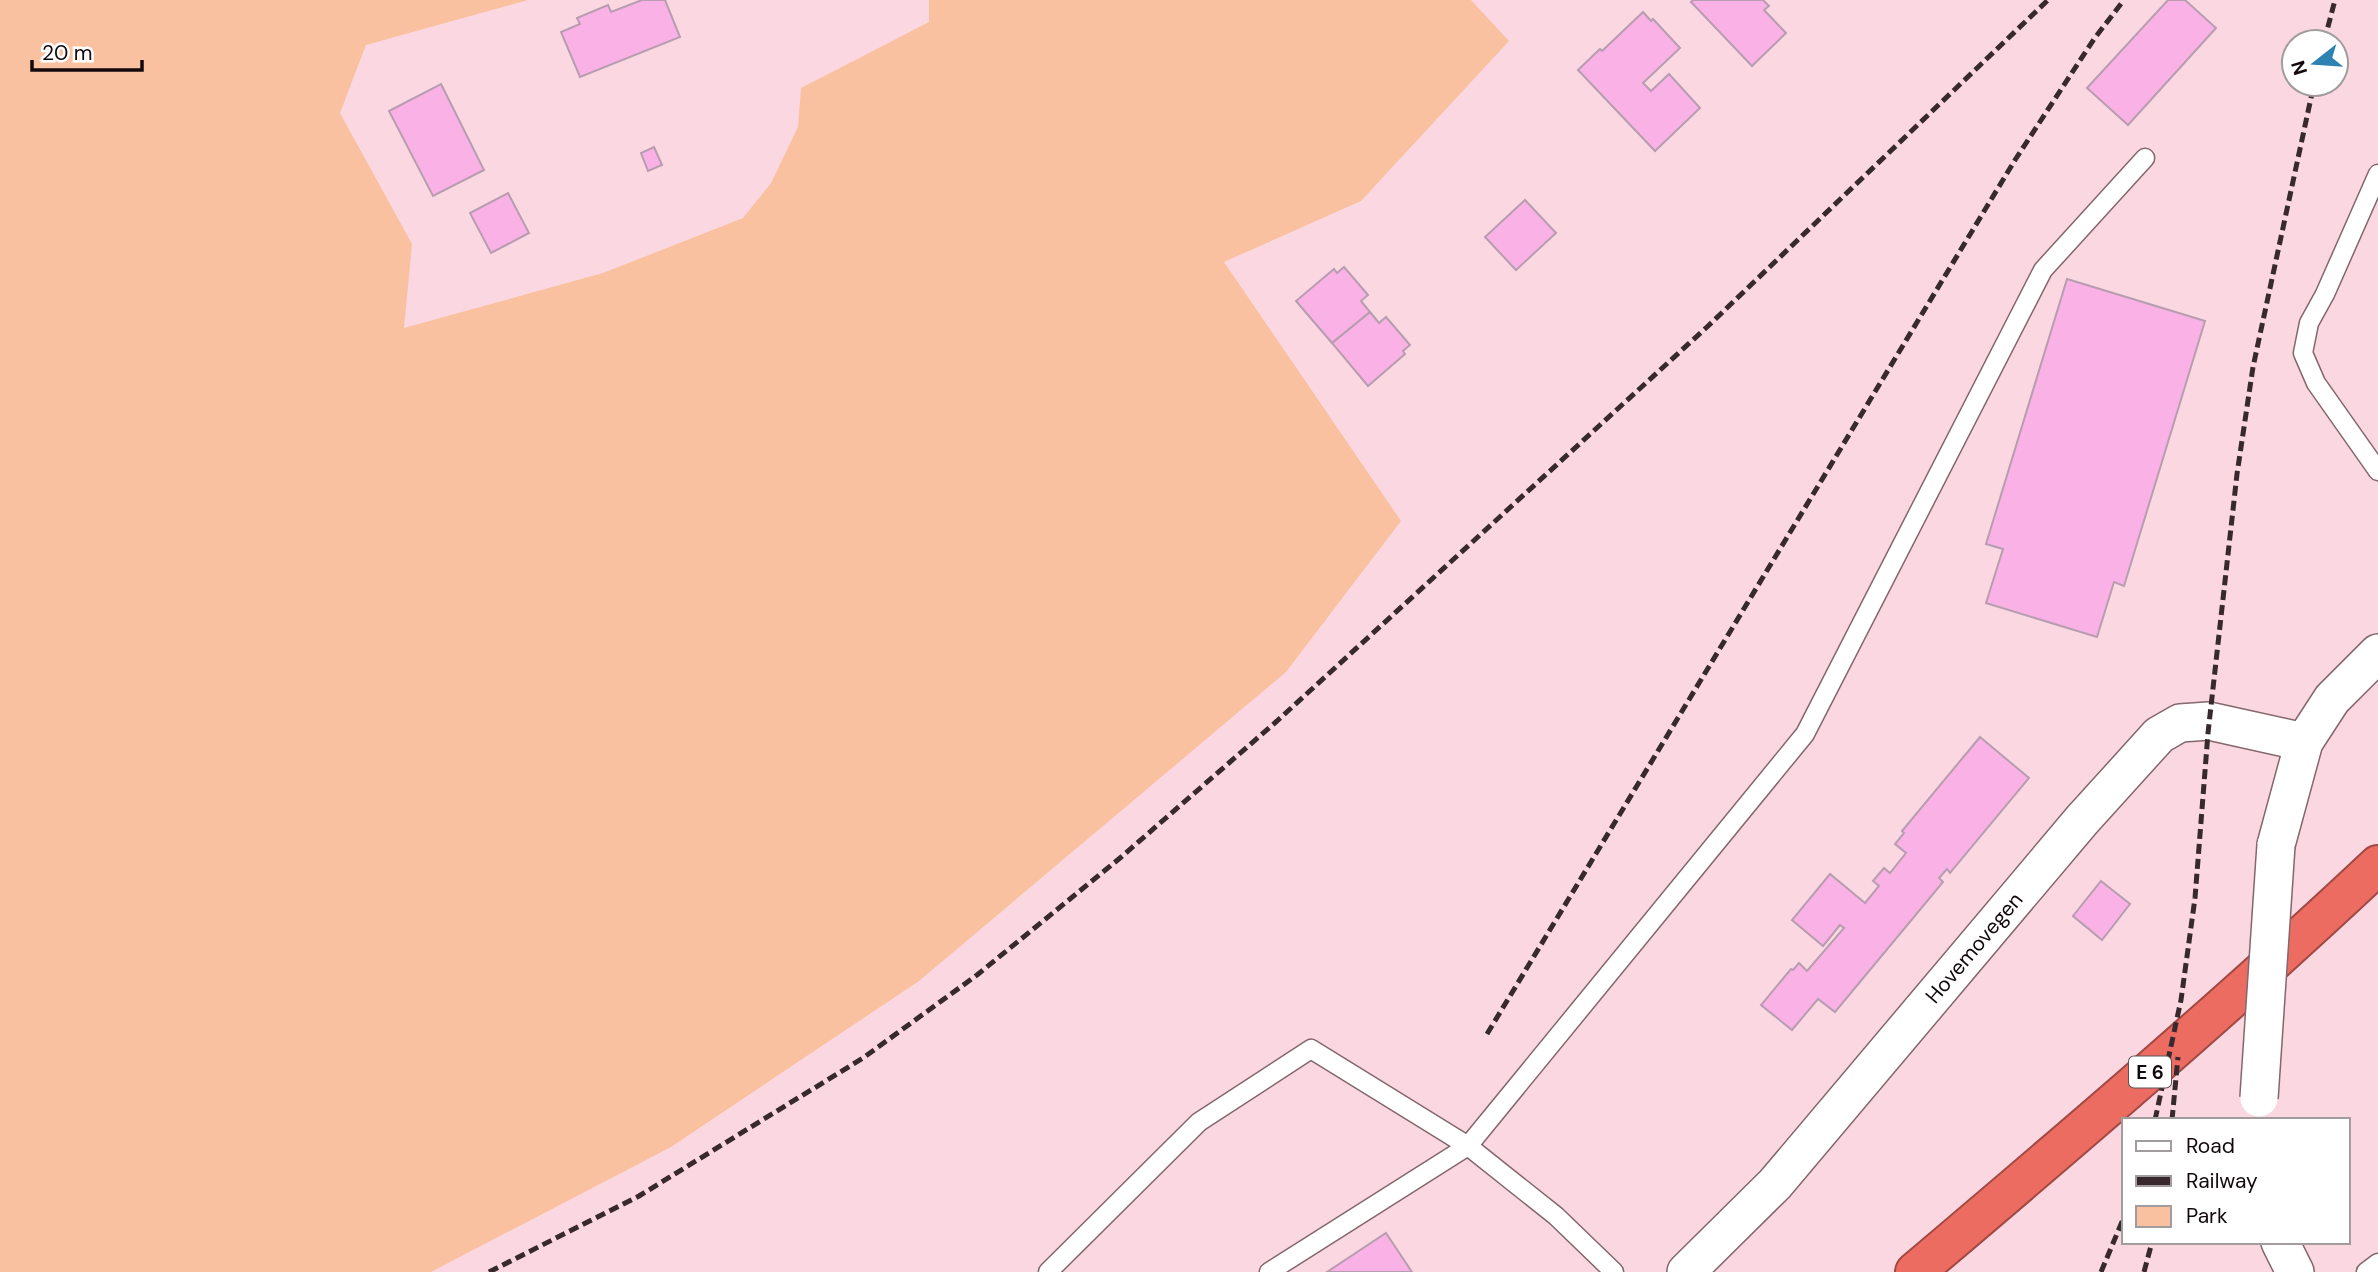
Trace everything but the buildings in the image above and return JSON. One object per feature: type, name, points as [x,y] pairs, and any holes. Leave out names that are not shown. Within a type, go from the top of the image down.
[{"type":"highway","name":"E 6","points":[[1915,1272],[2186,1040],[2287,951],[2378,865]]},
{"type":"street","points":[[2259,1109],[2276,845],[2304,742],[2332,699],[2378,653]]},
{"type":"street","name":"Hovemovegen","points":[[1686,1272],[1775,1184],[2082,820],[2159,735],[2180,723],[2209,721],[2304,742]]},
{"type":"street","points":[[2281,1244],[2295,1272]]},
{"type":"lane","points":[[1269,1272],[1468,1146],[1805,734],[2043,270],[2145,158]]},
{"type":"lane","points":[[2378,174],[2325,294],[2309,323],[2303,352],[2316,383],[2378,471]]},
{"type":"lane","points":[[1048,1272],[1199,1122],[1311,1049],[1468,1146],[1556,1216],[1614,1272]]},
{"type":"lane","points":[[2366,1272],[2378,1263]]},
{"type":"green space","points":[[0,0],[528,0],[366,45],[340,113],[412,244],[404,328],[603,273],[743,218],[771,183],[798,127],[801,88],[929,22],[929,0],[1471,0],[1509,41],[1361,201],[1224,262],[1401,521],[1286,672],[919,981],[671,1147],[431,1272],[0,1272]]},
{"type":"railway","points":[[489,1272],[639,1196],[863,1058],[977,975],[1120,858],[1277,721],[1707,327],[2048,0]]},
{"type":"railway","points":[[1487,1034],[2015,160],[2094,39],[2124,0]]},
{"type":"railway","points":[[2328,28],[2335,0]]},
{"type":"railway","points":[[2155,1118],[2181,1000],[2195,898],[2208,733],[2237,474],[2253,367],[2311,98]]},
{"type":"railway","points":[[2172,1118],[2178,1057]]},
{"type":"railway","points":[[2101,1272],[2122,1222]]},
{"type":"railway","points":[[2144,1272],[2151,1244]]}]
